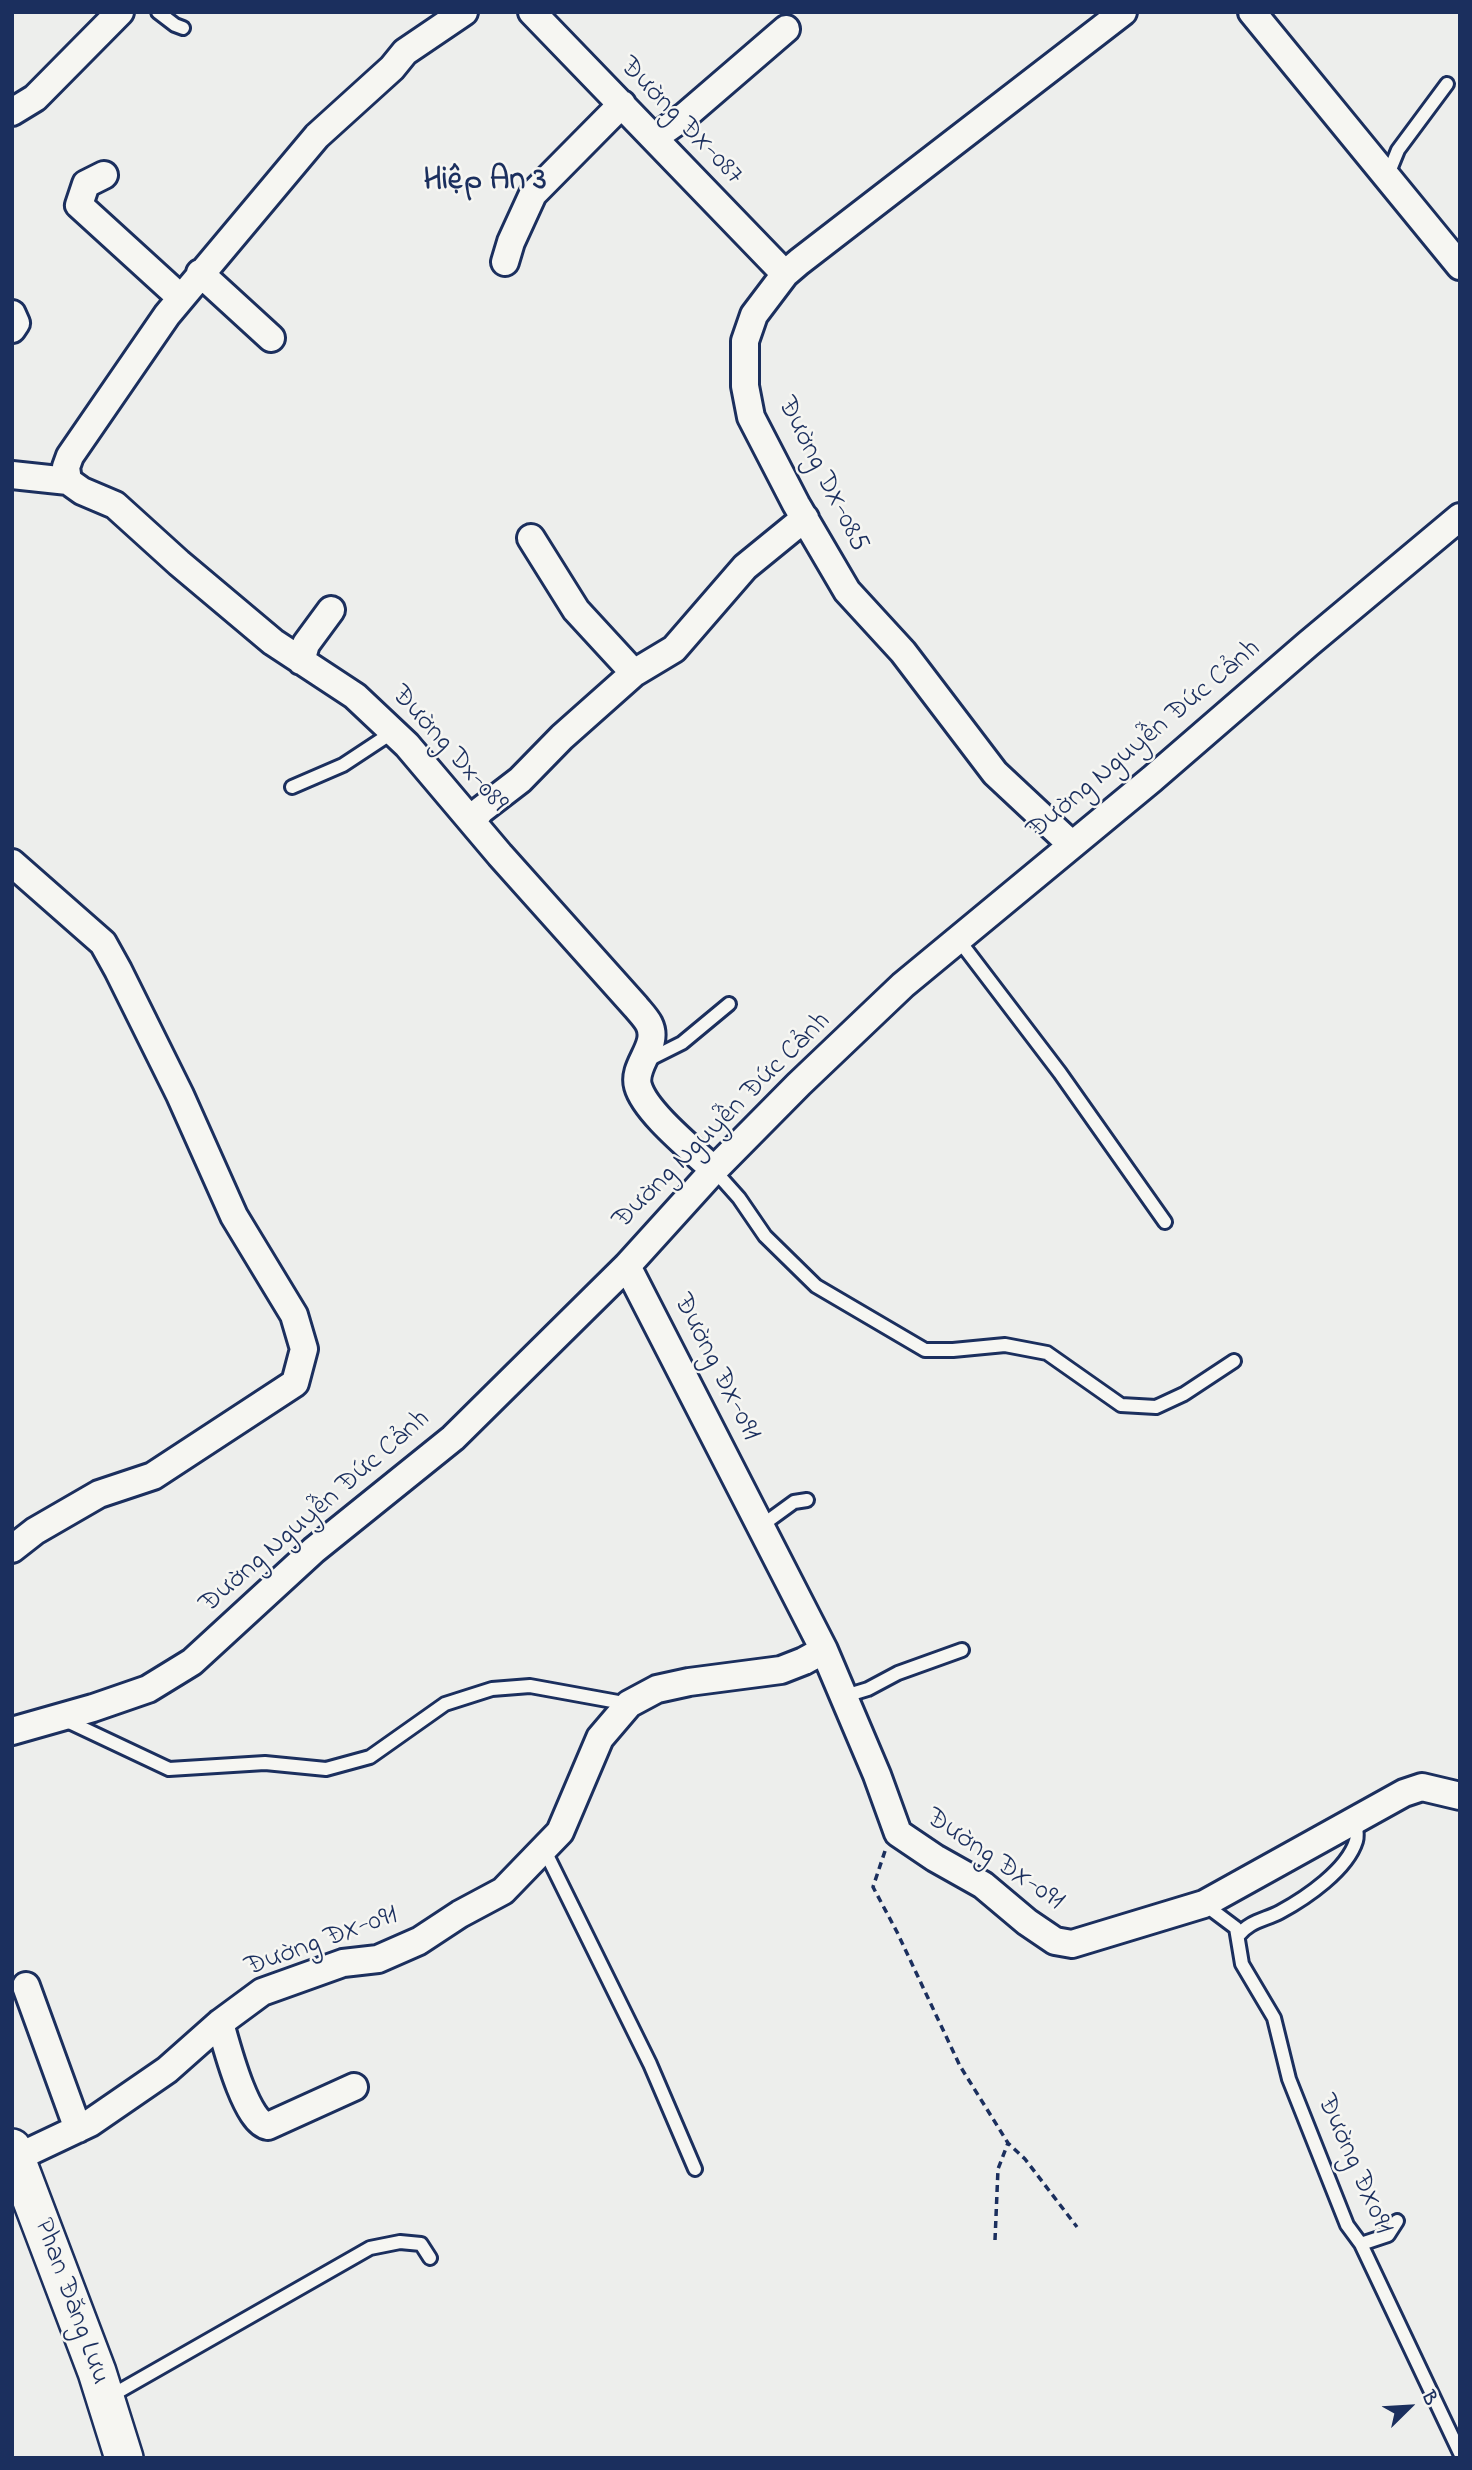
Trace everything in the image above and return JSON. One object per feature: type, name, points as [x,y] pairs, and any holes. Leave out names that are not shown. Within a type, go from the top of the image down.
[{"type":"street","points":[[12,113],[35,98],[120,12]]},
{"type":"street","points":[[68,481],[66,467],[70,456],[167,315],[200,273],[317,136],[392,68],[405,52],[464,12]]},
{"type":"street","name":"Đường ĐX-087","points":[[532,12],[785,274]]},
{"type":"street","name":"Đường DX-085","points":[[1072,845],[995,773],[903,652],[847,591],[751,417],[745,386],[745,341],[754,316],[785,274],[1123,12]]},
{"type":"street","points":[[1252,12],[1460,266]]},
{"type":"street","points":[[655,137],[685,116],[786,29]]},
{"type":"street","points":[[505,262],[533,194],[622,104]]},
{"type":"street","points":[[104,175],[86,184],[79,205],[181,298]]},
{"type":"street","points":[[200,273],[271,338]]},
{"type":"street","points":[[12,314],[16,323],[12,329]]},
{"type":"street","name":"Đường Dx-089","points":[[12,475],[68,481],[82,491],[115,505],[178,563],[273,642],[355,696],[407,745],[650,1026],[650,1047],[636,1076],[645,1103],[714,1170]]},
{"type":"street","name":"Đường Nguyễn Đức Cảnh","points":[[12,1731],[148,1689],[192,1662],[314,1550],[453,1438],[627,1266],[714,1170],[799,1084],[903,985],[1460,517]]},
{"type":"street","points":[[472,821],[481,810],[520,780],[562,737],[634,673],[674,649],[746,567],[805,518]]},
{"type":"street","points":[[531,538],[576,610],[634,673]]},
{"type":"street","points":[[301,661],[306,644],[331,610]]},
{"type":"street","points":[[12,863],[103,943],[180,1095],[234,1216],[294,1315],[304,1349],[295,1383],[284,1391],[153,1476],[99,1494],[35,1531],[12,1549]]},
{"type":"street","name":"Đường ĐX-091","points":[[627,1266],[824,1650],[845,1696],[898,1833],[934,1858],[983,1885],[1027,1922],[1055,1941],[1072,1944],[1204,1904],[1405,1793],[1422,1787],[1460,1796]]},
{"type":"street","name":"Đường ĐX-091","points":[[14,2153],[90,2123],[167,2070],[262,1992],[343,1963],[378,1959],[419,1941],[460,1914],[503,1891],[560,1832],[600,1738],[629,1703],[657,1689],[689,1682],[781,1670],[824,1650]]},
{"type":"street","points":[[26,1986],[78,2129]]},
{"type":"street","points":[[220,2024],[242,2090],[257,2121],[262,2125],[268,2126],[354,2087]]},
{"type":"street","name":"Phan Đăng Lưu","points":[[14,2153],[106,2399],[117,2453]]},
{"type":"lane","points":[[158,12],[183,28]]},
{"type":"lane","points":[[1387,178],[1398,150],[1447,84]]},
{"type":"lane","points":[[292,787],[343,765],[393,732]]},
{"type":"lane","points":[[958,939],[1060,1073],[1165,1222]]},
{"type":"lane","points":[[643,1062],[682,1043],[729,1004]]},
{"type":"lane","points":[[714,1170],[739,1198],[765,1236],[816,1286],[925,1350],[1005,1345],[1046,1353],[1121,1405],[1156,1407],[1184,1394],[1234,1361]]},
{"type":"lane","points":[[761,1526],[794,1502],[807,1500]]},
{"type":"lane","points":[[845,1696],[962,1650]]},
{"type":"lane","points":[[59,1718],[169,1769],[265,1763],[327,1769],[370,1757],[445,1704],[492,1689],[530,1686],[629,1703]]},
{"type":"lane","points":[[1238,1936],[1245,1926],[1279,1912],[1311,1893],[1345,1863],[1357,1840],[1355,1819]]},
{"type":"lane","points":[[544,1849],[650,2064],[695,2169]]},
{"type":"lane","points":[[1204,1904],[1236,1928],[1238,1936]]},
{"type":"lane","name":"Đường ĐX091","points":[[1238,1936],[1242,1964],[1274,2018],[1289,2079],[1347,2225],[1361,2244],[1460,2453]]},
{"type":"lane","points":[[1361,2244],[1388,2235],[1397,2221]]},
{"type":"lane","points":[[106,2399],[370,2248],[400,2242],[422,2244],[430,2258]]},
{"type":"path","points":[[894,1822],[873,1886],[960,2066],[1008,2143],[1025,2159],[1077,2227]]},
{"type":"path","points":[[995,2240],[998,2169],[1008,2143]]},
{"type":"district","name":"Hiệp An 3","points":[[485,183]]}]
